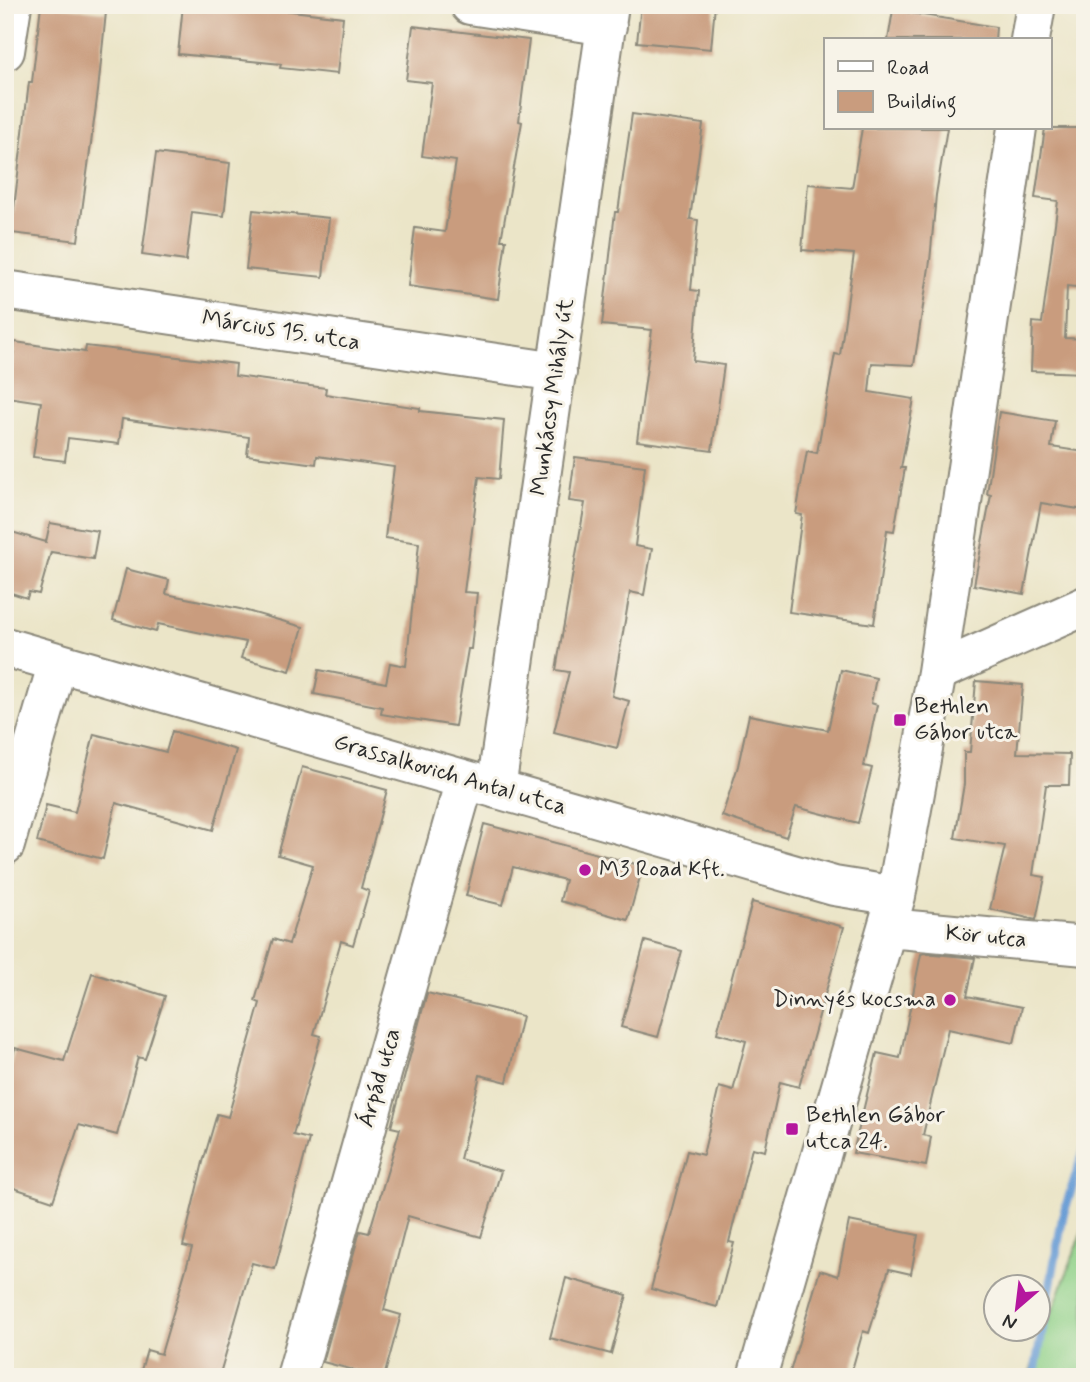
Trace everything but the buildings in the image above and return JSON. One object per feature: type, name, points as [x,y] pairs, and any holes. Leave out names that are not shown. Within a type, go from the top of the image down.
[{"type":"street","points":[[5,51],[12,5]]},
{"type":"street","points":[[470,5],[608,16]]},
{"type":"street","points":[[1030,38],[1036,5]]},
{"type":"street","name":"Munkácsy Mihály út","points":[[481,784],[557,372],[608,16]]},
{"type":"street","points":[[758,1377],[892,912],[937,672],[1017,130]]},
{"type":"street","name":"Március 15. utca","points":[[5,290],[557,372]]},
{"type":"street","points":[[937,672],[1085,606]]},
{"type":"street","name":"Grassalkovich Antal utca","points":[[5,647],[834,886],[892,912]]},
{"type":"street","points":[[5,845],[58,662]]},
{"type":"street","name":"Árpád utca","points":[[296,1377],[481,784]]},
{"type":"street","name":"Kör utca","points":[[892,912],[1085,946]]},
{"type":"green space","points":[[1085,1224],[1085,1377],[1028,1377],[1040,1344],[1052,1344],[1052,1313]]},
{"type":"waterway","points":[[1034,1377],[1063,1215],[1085,1148]]},
{"type":"place","name":"Bethlen Gábor utca","points":[[900,720]]},
{"type":"place","name":"M3 Road Kft.","points":[[585,870]]},
{"type":"place","name":"Dinnyés kocsma","points":[[950,1000]]},
{"type":"place","name":"Bethlen Gábor utca 24.","points":[[792,1129]]}]
